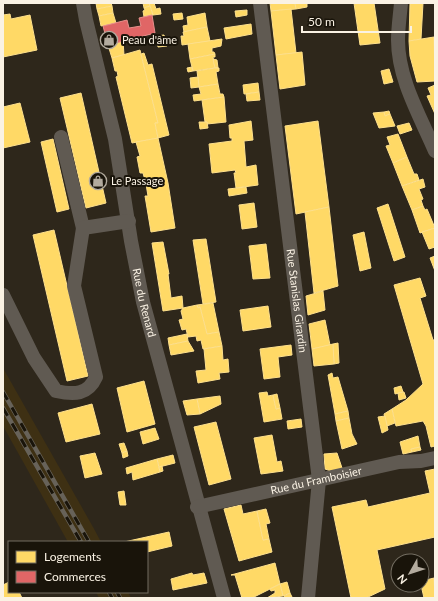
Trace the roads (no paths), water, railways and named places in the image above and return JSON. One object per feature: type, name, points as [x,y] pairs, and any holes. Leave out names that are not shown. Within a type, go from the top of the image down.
[{"type":"street","name":"Rue du Renard","points":[[83,3],[115,139],[131,241],[143,302],[197,507],[224,598]]},
{"type":"street","name":"Rue Stanislas Girardin","points":[[260,3],[319,480],[308,598]]},
{"type":"street","points":[[401,3],[398,40],[400,62],[406,84],[435,151]]},
{"type":"street","points":[[3,295],[34,358],[56,391],[69,394],[82,392],[92,386],[96,377],[74,286],[83,228],[61,137]]},
{"type":"street","points":[[83,228],[129,221]]},
{"type":"street","name":"Rue du Framboisier","points":[[197,507],[399,462],[421,461],[435,458]]},
{"type":"railway","points":[[3,392],[88,541]]},
{"type":"railway","points":[[3,408],[80,541]]},
{"type":"railway","points":[[110,593],[112,598]]},
{"type":"railway","points":[[118,593],[120,598]]},
{"type":"place","name":"Peau d'âme","points":[[109,40]]},
{"type":"place","name":"Le Passage","points":[[98,181]]}]
